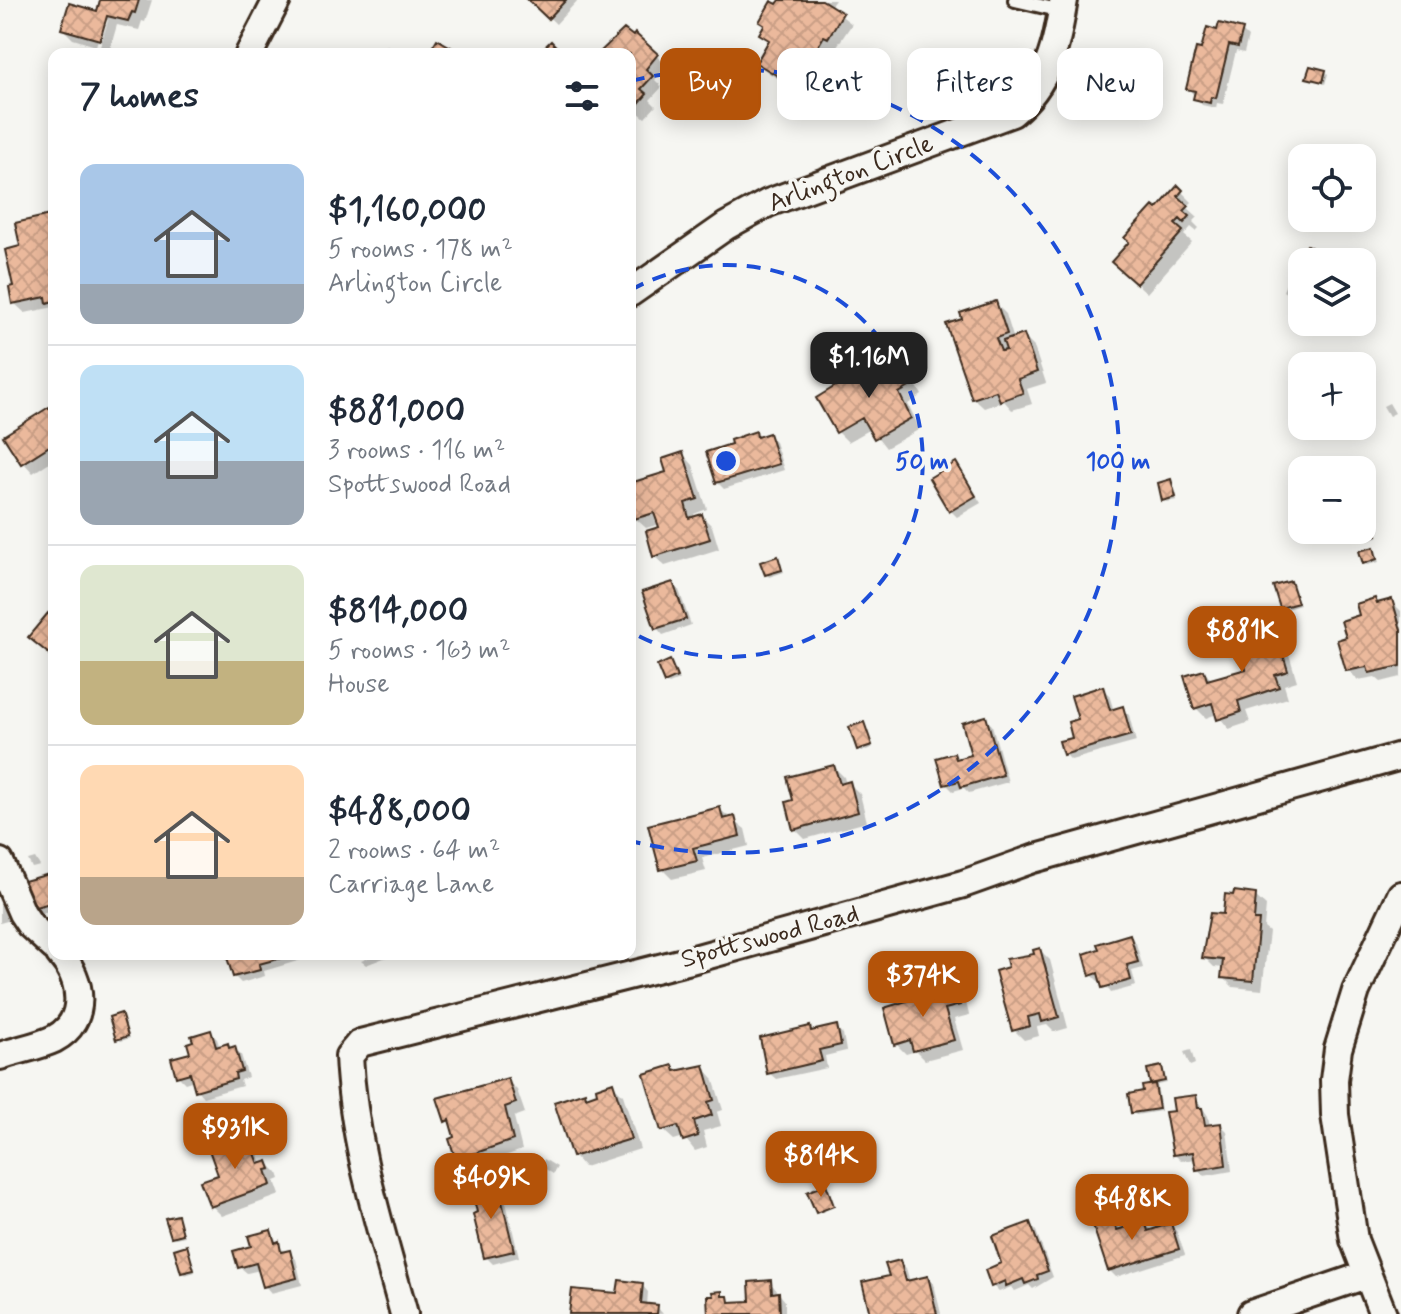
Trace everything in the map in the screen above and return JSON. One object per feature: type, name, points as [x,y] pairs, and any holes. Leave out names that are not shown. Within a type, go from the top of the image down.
[{"type":"street","points":[[252,48],[277,0]]},
{"type":"street","name":"Arlington Circle","points":[[636,289],[726,226],[768,203],[1012,113],[1027,101],[1041,83],[1052,55],[1063,6]]},
{"type":"street","name":"Spottswood Road","points":[[404,1314],[361,1156],[351,1101],[349,1056],[360,1043],[703,956],[963,884],[1033,859],[1401,756]]},
{"type":"street","points":[[0,862],[22,913],[48,942]]},
{"type":"street","points":[[1383,1314],[1354,1240],[1335,1115],[1334,1080],[1338,1049],[1356,991],[1401,895]]},
{"type":"street","points":[[0,1056],[51,1040],[72,1024],[80,994],[78,982],[64,960]]},
{"type":"street","points":[[1251,1314],[1366,1275]]},
{"type":"lane","points":[[1015,0],[1063,6]]},
{"type":"building","points":[[100,0],[139,0],[135,13],[132,12],[128,21],[107,16],[100,40],[61,29],[69,3],[97,11]]},
{"type":"building","points":[[528,0],[566,0],[548,19]]},
{"type":"building","points":[[780,0],[822,0],[843,13],[828,38],[824,36],[817,48],[777,48],[777,76],[761,66],[761,54],[769,40],[759,34],[764,25],[759,22],[771,1],[777,4]]},
{"type":"building","points":[[1219,23],[1243,29],[1238,47],[1229,45],[1216,98],[1211,97],[1210,103],[1193,99],[1195,91],[1186,89],[1196,48],[1201,49],[1207,27],[1217,30]]},
{"type":"building","points":[[624,29],[633,36],[635,33],[658,54],[646,69],[653,76],[641,89],[647,94],[636,107],[636,48],[604,48]]},
{"type":"building","points":[[437,39],[453,48],[432,48]]},
{"type":"building","points":[[551,41],[557,48],[543,48]]},
{"type":"building","points":[[1310,66],[1326,70],[1323,82],[1306,78]]},
{"type":"building","points":[[1178,185],[1183,190],[1178,196],[1189,206],[1184,211],[1190,216],[1184,223],[1180,219],[1175,224],[1183,231],[1136,284],[1111,262],[1129,242],[1124,238],[1153,206],[1157,209]]},
{"type":"building","points":[[48,215],[48,303],[46,297],[12,304],[9,287],[13,286],[5,250],[20,246],[15,223]]},
{"type":"building","points":[[996,301],[1007,334],[996,338],[1001,351],[1006,350],[1003,341],[1024,334],[1037,372],[1018,379],[1023,393],[1000,401],[996,391],[972,399],[946,324],[962,319],[960,313]]},
{"type":"building","points":[[900,362],[913,385],[899,393],[911,418],[874,439],[862,418],[836,433],[816,398],[857,373],[860,377],[883,364],[886,370]]},
{"type":"building","points":[[48,408],[48,447],[21,464],[3,436]]},
{"type":"building","points":[[756,431],[757,437],[769,433],[779,464],[716,483],[706,452]]},
{"type":"building","points":[[683,452],[698,499],[685,503],[689,518],[702,514],[710,539],[653,557],[646,531],[659,527],[654,513],[636,518],[636,481],[666,472],[662,459]]},
{"type":"building","points":[[956,462],[976,496],[949,512],[929,478]]},
{"type":"building","points":[[1171,479],[1176,497],[1162,501],[1158,483]]},
{"type":"building","points":[[1374,547],[1377,559],[1363,564],[1359,551]]},
{"type":"building","points":[[778,556],[782,570],[765,575],[760,562]]},
{"type":"building","points":[[1291,581],[1298,603],[1280,608],[1273,586]]},
{"type":"building","points":[[673,582],[686,619],[655,629],[642,592]]},
{"type":"building","points":[[1375,598],[1377,603],[1392,599],[1401,630],[1401,666],[1369,673],[1367,667],[1346,671],[1337,640],[1346,637],[1341,621],[1359,615],[1356,604]]},
{"type":"building","points":[[48,613],[48,653],[28,637]]},
{"type":"building","points":[[1273,622],[1288,671],[1275,675],[1279,687],[1238,701],[1241,712],[1217,720],[1212,703],[1194,709],[1184,676],[1204,670],[1207,680],[1246,669],[1235,634]]},
{"type":"building","points":[[670,660],[677,677],[664,683],[657,666]]},
{"type":"building","points":[[1103,686],[1110,710],[1123,706],[1131,735],[1063,755],[1059,741],[1072,738],[1068,722],[1078,719],[1071,696]]},
{"type":"building","points":[[986,716],[1003,775],[961,787],[959,781],[944,785],[936,758],[954,753],[956,759],[971,755],[962,723]]},
{"type":"building","points":[[864,722],[872,745],[857,750],[849,727]]},
{"type":"building","points":[[834,765],[840,784],[850,781],[858,812],[793,830],[786,802],[793,800],[787,777]]},
{"type":"building","points":[[720,807],[723,819],[735,816],[740,836],[693,848],[697,861],[660,870],[648,825]]},
{"type":"building","points":[[48,874],[48,904],[28,909],[21,882]]},
{"type":"building","points":[[1234,891],[1256,894],[1254,920],[1259,920],[1253,981],[1221,978],[1223,960],[1202,958],[1210,913],[1223,914],[1225,894],[1233,895]]},
{"type":"building","points":[[1130,934],[1138,962],[1127,965],[1131,980],[1102,988],[1098,973],[1090,976],[1084,954],[1099,949],[1097,944]]},
{"type":"building","points":[[1040,948],[1059,1017],[1042,1022],[1040,1014],[1028,1017],[1030,1026],[1012,1031],[995,971],[1008,967],[1006,959],[1034,954],[1033,950]]},
{"type":"building","points":[[228,960],[274,960],[259,964],[260,970],[233,977]]},
{"type":"building","points":[[955,986],[960,1005],[945,1009],[954,1040],[913,1051],[910,1040],[894,1045],[884,1008]]},
{"type":"building","points":[[121,1013],[128,1036],[116,1040],[109,1017]]},
{"type":"building","points":[[837,1025],[841,1045],[819,1050],[822,1061],[767,1074],[760,1038],[810,1026],[811,1031]]},
{"type":"building","points":[[211,1030],[216,1047],[228,1043],[229,1048],[235,1046],[242,1071],[235,1073],[236,1079],[195,1091],[190,1073],[176,1077],[171,1058],[190,1053],[187,1043],[193,1041],[191,1036]]},
{"type":"building","points":[[673,1065],[675,1071],[704,1065],[714,1100],[708,1102],[712,1115],[694,1121],[698,1136],[683,1141],[678,1126],[661,1131],[644,1074]]},
{"type":"building","points":[[1162,1066],[1165,1081],[1150,1084],[1147,1069]]},
{"type":"building","points":[[508,1078],[516,1103],[505,1107],[513,1140],[456,1160],[449,1139],[454,1137],[449,1120],[445,1122],[437,1098]]},
{"type":"building","points":[[613,1082],[631,1139],[572,1157],[554,1102],[585,1092],[586,1097],[597,1093],[596,1088]]},
{"type":"building","points":[[1155,1084],[1159,1109],[1131,1113],[1128,1094],[1143,1091],[1142,1086]]},
{"type":"building","points":[[1196,1095],[1205,1125],[1221,1123],[1226,1165],[1196,1170],[1193,1152],[1173,1155],[1165,1112],[1174,1111],[1172,1098]]},
{"type":"building","points":[[251,1131],[254,1140],[249,1143],[251,1149],[259,1164],[268,1161],[271,1169],[266,1170],[271,1185],[210,1207],[200,1181],[218,1175],[208,1147]]},
{"type":"building","points":[[497,1181],[514,1251],[484,1258],[473,1214],[477,1212],[471,1188]]},
{"type":"building","points":[[826,1184],[834,1206],[816,1213],[807,1192]]},
{"type":"building","points":[[1111,1214],[1117,1230],[1145,1221],[1148,1231],[1171,1223],[1179,1249],[1108,1271],[1091,1220]]},
{"type":"building","points":[[178,1215],[183,1234],[171,1237],[165,1218]]},
{"type":"building","points":[[1030,1222],[1048,1271],[1025,1284],[1023,1279],[1006,1286],[1005,1281],[991,1287],[985,1270],[1001,1263],[992,1236]]},
{"type":"building","points":[[271,1230],[275,1243],[279,1241],[281,1252],[290,1250],[297,1278],[263,1287],[256,1263],[238,1268],[233,1251],[251,1246],[248,1236]]},
{"type":"building","points":[[187,1245],[194,1270],[181,1273],[174,1249]]},
{"type":"building","points":[[900,1260],[906,1281],[928,1276],[937,1314],[870,1314],[862,1282],[889,1276],[885,1264]]},
{"type":"building","points":[[619,1280],[643,1283],[641,1303],[658,1305],[657,1314],[569,1314],[572,1289],[617,1293]]},
{"type":"building","points":[[771,1280],[772,1293],[779,1292],[780,1314],[708,1314],[707,1296],[713,1296],[712,1292],[722,1291],[722,1296],[728,1296],[729,1302],[750,1301],[749,1282]]}]
